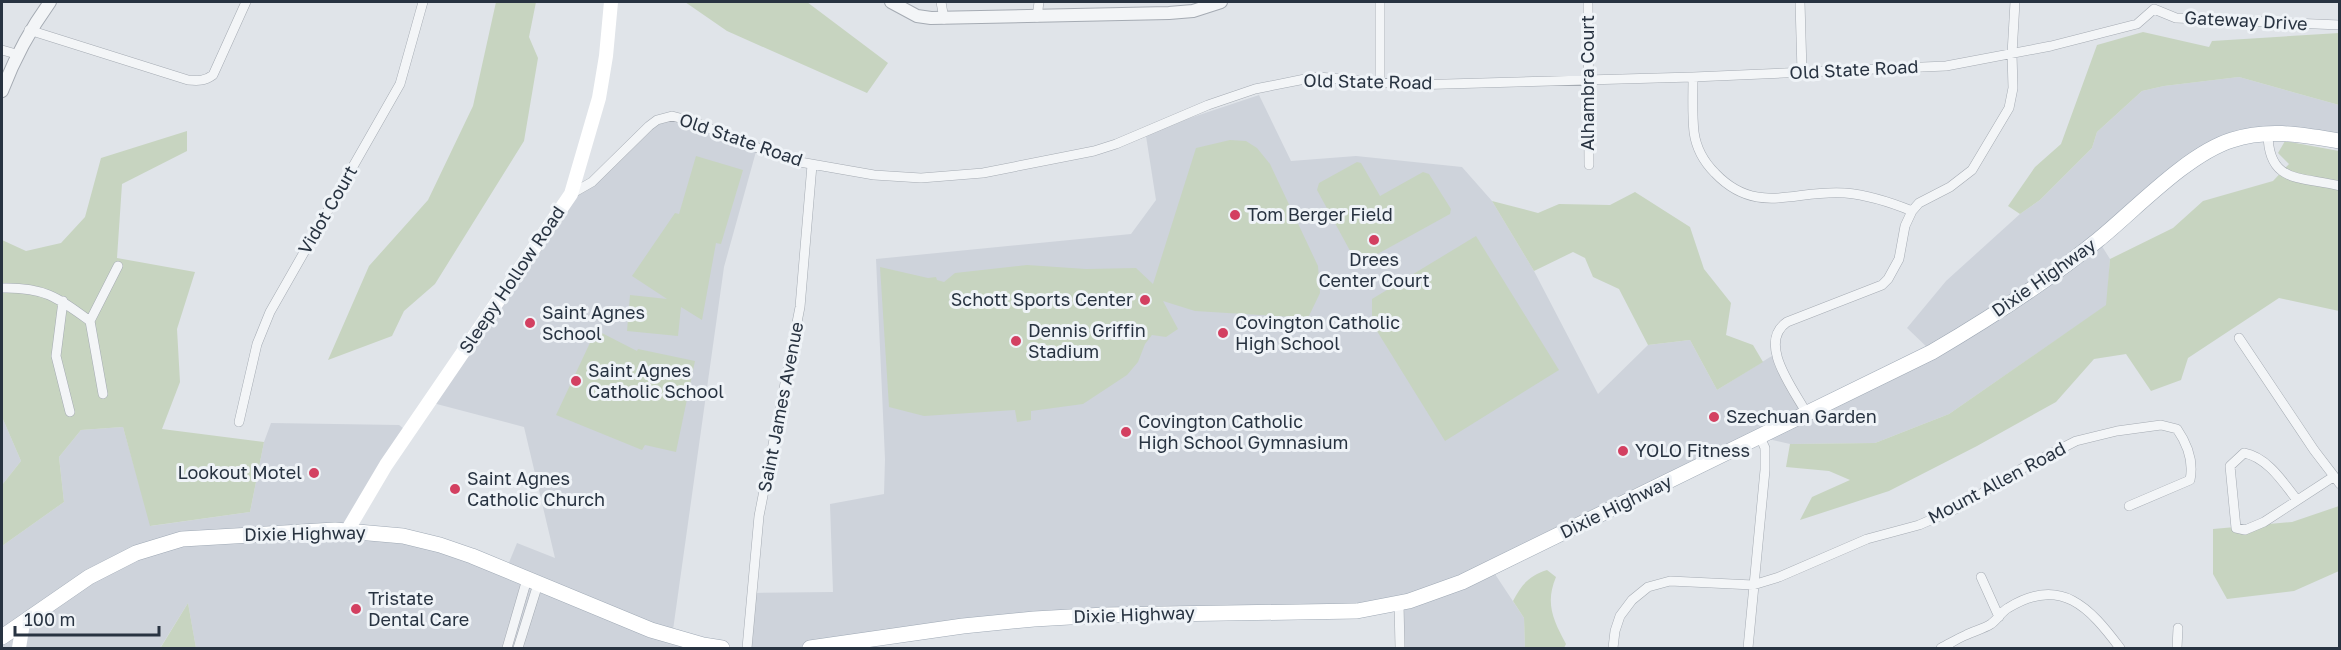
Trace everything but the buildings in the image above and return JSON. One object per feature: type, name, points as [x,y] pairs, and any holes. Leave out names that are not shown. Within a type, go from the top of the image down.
[{"type":"main road","name":"Sleepy Hollow Road","points":[[347,531],[386,465],[571,194],[599,98],[611,2]]},
{"type":"main road","name":"Dixie Highway","points":[[810,648],[963,626],[1034,619],[1117,614],[1357,610],[1399,604],[1426,596],[1462,582],[1893,372],[1981,323],[2061,269],[2205,153],[2234,139],[2268,133],[2299,134],[2340,141]]},
{"type":"main road","name":"Dixie Highway","points":[[3,640],[23,623],[105,568],[136,553],[182,539],[347,531],[421,540],[472,556],[651,630],[722,648]]},
{"type":"main road","points":[[19,648],[23,623]]},
{"type":"street","points":[[2,91],[16,54],[29,30],[50,2]]},
{"type":"street","points":[[29,30],[188,80],[207,80],[213,75],[246,2]]},
{"type":"street","name":"Vidot Court","points":[[239,422],[257,344],[270,312],[400,84],[423,2]]},
{"type":"street","points":[[891,2],[917,16],[944,18],[1169,13],[1193,11],[1221,2]]},
{"type":"street","points":[[941,2],[944,18]]},
{"type":"street","points":[[1037,17],[1039,2]]},
{"type":"street","points":[[1380,2],[1380,81]]},
{"type":"street","name":"Alhambra Court","points":[[1588,2],[1589,165]]},
{"type":"street","points":[[1800,2],[1802,72]]},
{"type":"street","points":[[1807,414],[1775,354],[1774,338],[1782,325],[1787,322],[1882,285],[1899,259],[1905,226],[1912,211],[1919,203],[1950,187],[1972,170],[1992,138],[2012,98],[2015,2]]},
{"type":"street","name":"Old State Road","points":[[571,194],[592,182],[649,126],[657,120],[672,116],[695,122],[774,155],[812,165],[893,178],[921,178],[983,173],[1094,151],[1208,105],[1255,89],[1318,77],[1411,85],[1693,77],[1946,66],[2012,54],[2137,24],[2154,9]]},
{"type":"street","name":"Gateway Drive","points":[[2154,9],[2176,18],[2340,25]]},
{"type":"street","points":[[2,50],[16,54]]},
{"type":"street","points":[[1693,77],[1694,134],[1701,154],[1715,173],[1735,189],[1752,196],[1776,200],[1844,193],[1869,196],[1912,211]]},
{"type":"street","points":[[2268,133],[2268,146],[2273,161],[2282,172],[2290,177],[2340,186]]},
{"type":"street","name":"Saint James Avenue","points":[[747,648],[759,516],[800,307],[812,165]]},
{"type":"street","points":[[103,394],[90,321],[118,266]]},
{"type":"street","points":[[2,288],[33,289],[53,295],[90,321]]},
{"type":"street","points":[[63,301],[56,356],[69,412]]},
{"type":"street","points":[[2239,338],[2336,481],[2297,500],[2265,522],[2245,530],[2236,528],[2230,466],[2244,453],[2257,456],[2283,481],[2297,500]]},
{"type":"street","name":"Mount Allen Road","points":[[1753,585],[1779,577],[1867,539],[1919,525],[1949,512],[1988,491],[2030,464],[2076,441],[2117,431],[2161,425],[2177,429],[2186,441],[2190,455],[2192,470],[2190,480],[2128,506]]},
{"type":"street","points":[[1748,648],[1765,470],[1765,448],[1760,437]]},
{"type":"street","points":[[1980,577],[1999,617]]},
{"type":"street","points":[[1613,648],[1620,616],[1632,600],[1648,587],[1670,581],[1753,585]]},
{"type":"street","points":[[507,648],[532,582]]},
{"type":"street","points":[[519,648],[532,582]]},
{"type":"street","points":[[1941,648],[1982,629],[2007,608],[2034,596],[2048,595],[2075,602],[2093,614],[2120,648]]},
{"type":"street","points":[[1399,604],[1400,648]]},
{"type":"street","points":[[2177,648],[2178,628]]},
{"type":"shaded area","name":"Covington Catholic High School","points":[[2239,77],[2339,105],[2339,141],[2299,134],[2225,142],[2098,240],[2110,259],[2107,305],[1949,414],[1875,443],[1790,444],[1760,437],[1491,568],[1524,618],[1525,648],[1400,648],[1399,604],[1105,615],[810,648],[747,648],[751,593],[833,592],[830,504],[884,494],[885,459],[876,259],[1131,234],[1156,200],[1146,136],[1172,124],[1259,95],[1291,161],[1356,156],[1462,167],[1492,201],[1534,271],[1598,394],[1648,345],[1690,340],[1717,390],[1775,354],[1808,414],[1931,351],[1907,328],[1946,281],[2020,214],[2040,200],[2092,148],[2097,132],[2142,91],[2164,86]]},
{"type":"shaded area","points":[[672,116],[757,148],[724,267],[672,637],[722,648],[196,648],[188,603],[160,648],[2,648],[2,546],[64,502],[59,457],[81,430],[123,427],[151,526],[250,512],[264,442],[271,423],[399,425],[408,432],[347,530],[368,532],[506,570],[517,543],[555,558],[524,427],[429,402],[581,190],[649,126]]},
{"type":"shaded area","points":[[2,417],[21,461],[2,485]]},
{"type":"green space","points":[[496,2],[536,2],[529,37],[538,58],[524,141],[435,284],[404,311],[392,336],[328,360],[369,266],[428,200],[473,106]]},
{"type":"green space","points":[[685,2],[807,2],[888,63],[867,93],[727,31]]},
{"type":"green space","points":[[2143,32],[2209,47],[2212,41],[2339,33],[2339,105],[2239,77],[2164,86],[2142,91],[2097,132],[2092,148],[2040,200],[2020,214],[2008,206],[2035,167],[2061,144],[2097,45]]},
{"type":"green space","points":[[187,131],[187,151],[122,184],[117,258],[195,272],[177,329],[180,382],[162,429],[264,442],[250,512],[150,526],[123,427],[81,430],[59,457],[64,502],[2,546],[2,485],[21,461],[2,417],[2,240],[26,251],[61,243],[85,217],[101,158]]},
{"type":"green space","name":"Dennis Griffin Stadium","points":[[1230,140],[1246,141],[1257,148],[1270,164],[1318,266],[1320,293],[1308,318],[1195,311],[1163,301],[1178,329],[1166,337],[1152,335],[1145,344],[1138,362],[1127,375],[1083,404],[1031,411],[1031,420],[1017,422],[1015,410],[924,416],[889,407],[880,267],[928,278],[936,277],[937,280],[944,282],[955,273],[1027,265],[1086,269],[1136,268],[1153,284],[1196,148]]},
{"type":"green space","points":[[2285,141],[2339,151],[2339,311],[2279,298],[2188,358],[2181,380],[2151,391],[2126,354],[2094,359],[2056,402],[1977,446],[1889,491],[1800,520],[1812,497],[1850,480],[1829,471],[1786,467],[1790,444],[1875,443],[1949,414],[2106,305],[2110,259],[2173,228],[2203,201],[2273,181],[2289,164],[2278,153]]},
{"type":"green space","points":[[696,156],[743,170],[721,244],[716,243],[702,320],[681,307],[678,336],[627,331],[630,295],[667,299],[632,276],[675,213],[679,214]]},
{"type":"green space","points":[[1357,162],[1361,163],[1380,196],[1423,172],[1429,174],[1451,209],[1450,214],[1363,262],[1355,260],[1317,190],[1319,183]]},
{"type":"green space","points":[[1635,192],[1690,227],[1704,269],[1731,303],[1726,335],[1753,345],[1763,362],[1717,390],[1690,340],[1648,345],[1619,289],[1593,277],[1585,258],[1573,252],[1534,271],[1492,201],[1538,213],[1559,204],[1610,205]]},
{"type":"green space","points":[[1476,236],[1559,370],[1445,441],[1372,323],[1372,299]]},
{"type":"green space","points":[[596,330],[637,351],[638,349],[695,361],[676,452],[645,445],[642,450],[556,415]]},
{"type":"green space","points":[[2339,506],[2339,571],[2294,591],[2227,599],[2213,574],[2213,529],[2292,522]]},
{"type":"green space","points":[[1547,570],[1556,577],[1551,595],[1552,611],[1566,644],[1564,648],[1525,648],[1524,618],[1513,601],[1527,581]]},
{"type":"green space","points":[[188,603],[196,648],[160,648],[161,647]]},
{"type":"place","name":"Tom Berger Field","points":[[1235,215]]},
{"type":"place","name":"Drees Center Court","points":[[1374,240]]},
{"type":"place","name":"Schott Sports Center","points":[[1145,300]]},
{"type":"place","name":"Saint Agnes School","points":[[530,323]]},
{"type":"place","name":"Covington Catholic High School","points":[[1223,333]]},
{"type":"place","name":"Dennis Griffin Stadium","points":[[1016,341]]},
{"type":"place","name":"Saint Agnes Catholic School","points":[[576,381]]},
{"type":"place","name":"Szechuan Garden","points":[[1714,417]]},
{"type":"place","name":"Covington Catholic High School Gymnasium","points":[[1126,432]]},
{"type":"place","name":"YOLO Fitness","points":[[1623,451]]},
{"type":"place","name":"Lookout Motel","points":[[314,473]]},
{"type":"place","name":"Saint Agnes Catholic Church","points":[[455,489]]},
{"type":"place","name":"Tristate Dental Care","points":[[356,609]]}]
